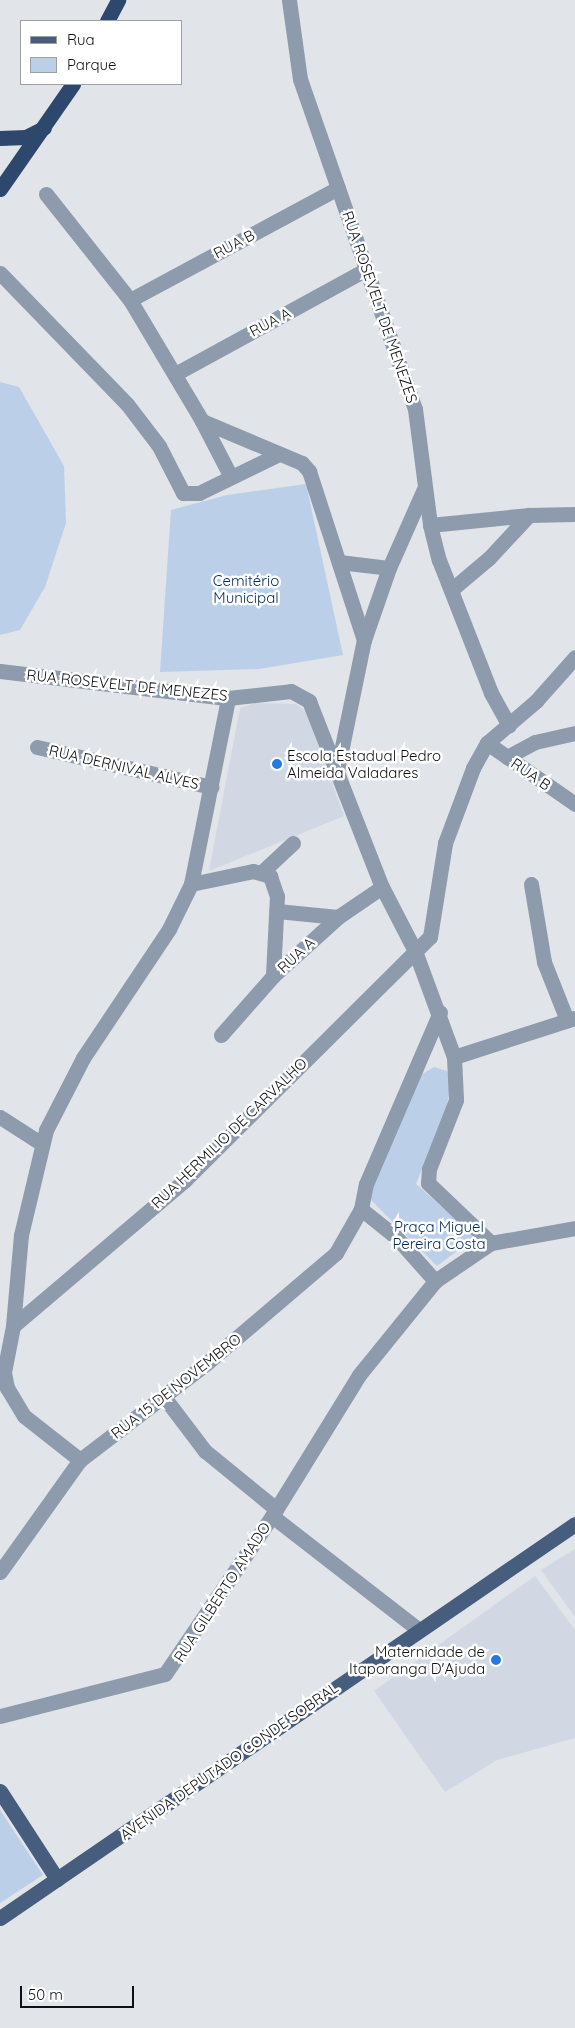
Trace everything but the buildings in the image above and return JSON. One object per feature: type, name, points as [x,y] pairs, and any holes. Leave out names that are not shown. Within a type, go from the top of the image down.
[{"type":"highway","points":[[108,20],[118,0]]},
{"type":"highway","points":[[0,190],[46,128],[72,85]]},
{"type":"highway","points":[[0,138],[26,137],[46,128]]},
{"type":"main road","name":"AVENIDA DEPUTADO CONDE SOBRAL","points":[[0,1918],[575,1524]]},
{"type":"main road","points":[[0,1791],[57,1879]]},
{"type":"street","name":"RUA ROSEVELT DE MENEZES","points":[[289,0],[300,79],[365,270],[406,376],[415,409],[430,525],[451,590],[491,693],[509,724]]},
{"type":"street","name":"RUA B","points":[[130,300],[338,188]]},
{"type":"street","points":[[46,194],[130,300],[175,374],[232,477]]},
{"type":"street","name":"RUA A","points":[[175,374],[365,270]]},
{"type":"street","points":[[0,274],[128,404],[159,446],[183,493],[200,493],[279,454]]},
{"type":"street","points":[[202,421],[302,463],[313,477],[364,640]]},
{"type":"street","points":[[337,772],[364,640],[389,568],[424,489]]},
{"type":"street","points":[[430,525],[529,515],[575,514]]},
{"type":"street","points":[[451,590],[489,558],[529,515]]},
{"type":"street","points":[[339,562],[389,568]]},
{"type":"street","points":[[415,951],[430,937],[445,842],[457,803],[487,743],[509,724],[575,658]]},
{"type":"street","name":"RUA ROSEVELT DE MENEZES","points":[[0,671],[228,698],[291,691],[301,694],[315,711],[382,887],[415,951],[440,1012]]},
{"type":"street","points":[[80,1460],[16,1406],[4,1372],[13,1326],[21,1235],[42,1144],[83,1058],[169,929],[191,884],[228,698]]},
{"type":"street","points":[[508,757],[535,742],[575,733]]},
{"type":"street","name":"RUA B","points":[[487,743],[575,804]]},
{"type":"street","name":"RUA DERNIVAL ALVES","points":[[37,747],[211,787]]},
{"type":"street","points":[[191,884],[263,871],[293,843]]},
{"type":"street","points":[[263,871],[275,884],[276,911],[273,976]]},
{"type":"street","points":[[454,1057],[571,1019],[544,962],[531,884]]},
{"type":"street","name":"RUA A","points":[[220,1035],[273,976],[338,916],[382,887]]},
{"type":"street","points":[[276,911],[338,916]]},
{"type":"street","name":"RUA HERMILIO DE CARVALHO","points":[[13,1326],[185,1180],[415,951]]},
{"type":"street","points":[[440,1012],[454,1057],[456,1100],[429,1169],[428,1183],[491,1243]]},
{"type":"street","points":[[440,1012],[366,1184],[361,1209],[396,1237],[435,1281],[491,1243],[575,1228]]},
{"type":"street","points":[[0,1117],[42,1144]]},
{"type":"street","name":"RUA 15 DE NOVEMBRO","points":[[0,1572],[80,1460],[164,1397],[336,1253],[361,1209]]},
{"type":"street","name":"RUA GILBERTO AMADO","points":[[0,1716],[165,1674],[274,1513],[359,1375],[435,1281]]},
{"type":"street","points":[[164,1397],[205,1451],[274,1513],[419,1630]]},
{"type":"shaded area","name":"Escola Estadual Pedro Almeida Valadares","points":[[255,703],[296,704],[306,712],[344,816],[209,871],[240,708]]},
{"type":"shaded area","points":[[575,1549],[575,1617],[541,1570]]},
{"type":"shaded area","name":"Maternidade de Itaporanga D'Ajuda","points":[[535,1576],[575,1630],[575,1738],[497,1760],[445,1792],[374,1691]]},
{"type":"green space","points":[[0,382],[19,387],[64,466],[66,523],[45,587],[20,630],[0,635]]},
{"type":"green space","name":"Cemitério Municipal","points":[[306,484],[343,655],[259,669],[160,672],[171,510],[227,495]]},
{"type":"green space","name":"Praça Miguel Pereira Costa","points":[[434,1067],[447,1071],[451,1083],[446,1110],[416,1184],[472,1233],[472,1240],[437,1266],[372,1201],[368,1192],[419,1076]]},
{"type":"green space","points":[[0,1810],[43,1875],[0,1903]]},
{"type":"place","name":"Escola Estadual Pedro Almeida Valadares","points":[[277,764]]},
{"type":"place","name":"Maternidade de Itaporanga D'Ajuda","points":[[496,1660]]}]
